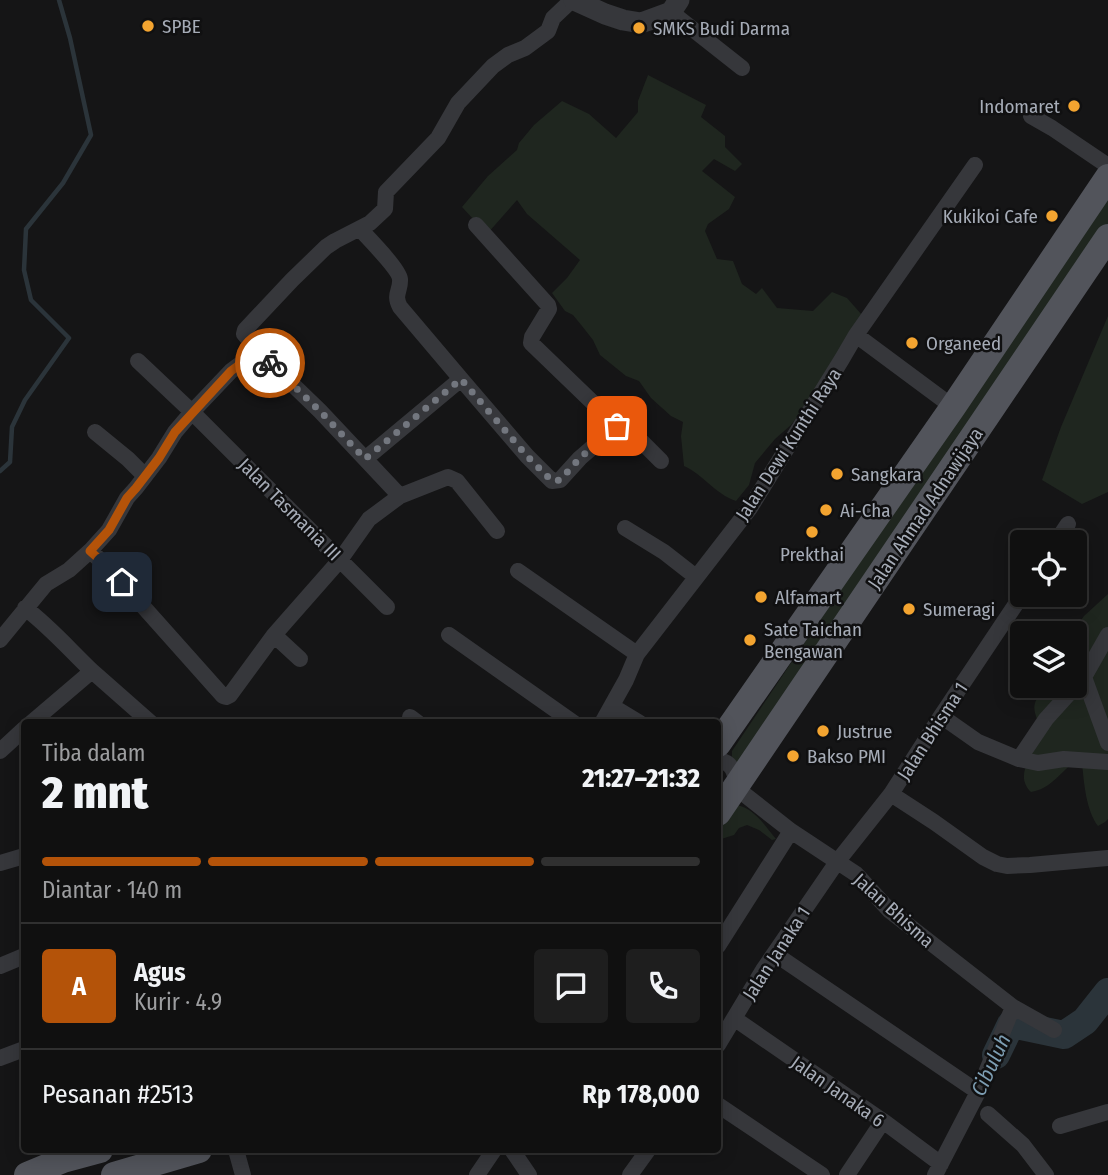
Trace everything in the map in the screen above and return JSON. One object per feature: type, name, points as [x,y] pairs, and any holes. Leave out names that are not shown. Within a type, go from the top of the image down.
[{"type":"main road","name":"Jalan Ahmad Adnawijaya","points":[[721,740],[953,407],[1108,177]]},
{"type":"main road","name":"Jalan Ahmad Adnawijaya","points":[[726,788],[1108,237]]},
{"type":"main road","points":[[114,1175],[135,1159],[178,1153]]},
{"type":"main road","points":[[27,1175],[63,1160],[97,1159]]},
{"type":"street","points":[[400,496],[320,411],[258,351],[245,336],[245,330],[318,255],[335,241],[360,229],[385,209],[386,192],[438,138],[458,103],[493,66],[548,31],[553,18],[573,0],[605,14],[641,23],[675,6],[681,19],[742,68]]},
{"type":"street","points":[[1031,116],[1108,166]]},
{"type":"street","name":"Jalan Dewi Kunthi Raya","points":[[604,719],[637,654],[750,508],[856,334],[975,164]]},
{"type":"street","points":[[476,225],[548,305],[549,309],[531,343],[617,426],[642,443],[661,461]]},
{"type":"street","points":[[360,229],[398,271],[400,282],[396,295],[400,307],[527,456],[552,481],[560,480],[580,458],[617,426]]},
{"type":"street","points":[[856,334],[953,407]]},
{"type":"street","points":[[0,640],[46,584],[69,570],[109,530],[127,498],[192,412],[231,371],[258,351]]},
{"type":"street","name":"Jalan Tasmania III","points":[[138,361],[387,607]]},
{"type":"street","points":[[365,459],[461,379]]},
{"type":"street","points":[[95,432],[145,476]]},
{"type":"street","points":[[90,551],[108,567],[219,693],[226,697],[274,635],[340,559],[369,519],[400,496],[448,477],[453,478],[496,531]]},
{"type":"street","points":[[1064,530],[1068,524]]},
{"type":"street","points":[[625,528],[664,552],[696,577]]},
{"type":"street","points":[[518,571],[637,654]]},
{"type":"street","name":"Jalan Bhisma 1","points":[[837,862],[891,794],[1014,607]]},
{"type":"street","points":[[25,608],[146,719]]},
{"type":"street","points":[[274,635],[300,659]]},
{"type":"street","points":[[449,635],[568,719]]},
{"type":"street","points":[[1087,672],[1108,635]]},
{"type":"street","points":[[37,719],[92,671]]},
{"type":"street","points":[[1087,685],[1108,743]]},
{"type":"street","points":[[1018,759],[1046,719],[1065,698]]},
{"type":"street","points":[[612,706],[633,719]]},
{"type":"street","points":[[941,716],[978,743],[1018,759],[1038,763],[1064,759],[1108,762]]},
{"type":"street","points":[[0,751],[21,732]]},
{"type":"street","points":[[721,760],[730,765],[735,772],[736,779],[726,788]]},
{"type":"street","name":"Jalan Bhisma","points":[[726,788],[856,874],[890,911],[1013,1007],[1055,1030]]},
{"type":"street","points":[[891,794],[997,864],[1030,865],[1108,858]]},
{"type":"street","points":[[721,941],[791,831]]},
{"type":"street","points":[[0,863],[21,857]]},
{"type":"street","name":"Jalan Janaka 1","points":[[721,1040],[837,862]]},
{"type":"street","points":[[775,954],[978,1092]]},
{"type":"street","points":[[0,966],[21,957]]},
{"type":"street","points":[[938,1170],[978,1092],[1013,1007]]},
{"type":"street","name":"Jalan Janaka 6","points":[[735,1018],[883,1121],[938,1170]]},
{"type":"street","points":[[0,1058],[21,1050]]},
{"type":"street","points":[[721,1107],[822,1175]]},
{"type":"street","points":[[1060,1126],[1108,1112]]},
{"type":"street","points":[[988,1114],[1023,1145],[1046,1175]]},
{"type":"street","points":[[847,1175],[883,1121]]},
{"type":"street","points":[[237,1153],[243,1175]]},
{"type":"street","points":[[477,1175],[492,1153]]},
{"type":"street","points":[[514,1153],[529,1175]]},
{"type":"street","points":[[630,1175],[646,1153]]},
{"type":"shaded area","points":[[648,75],[706,105],[701,117],[725,136],[725,147],[742,164],[735,171],[714,159],[702,171],[735,197],[729,209],[708,224],[705,231],[717,259],[733,261],[742,284],[756,294],[762,288],[777,308],[813,311],[832,292],[847,298],[862,315],[832,369],[791,425],[755,463],[749,485],[736,501],[684,466],[681,436],[683,422],[671,416],[651,398],[639,381],[626,376],[600,355],[593,340],[552,293],[580,260],[527,214],[517,200],[487,234],[462,207],[488,176],[517,150],[519,143],[534,125],[562,101],[589,114],[616,138],[638,112],[638,101]]},
{"type":"shaded area","points":[[1108,190],[1108,225],[741,765],[732,759],[732,751]]},
{"type":"shaded area","points":[[1108,316],[1108,492],[1082,504],[1042,480],[1061,427]]},
{"type":"shaded area","points":[[1108,594],[1108,819],[1098,826],[1088,804],[1082,763],[1073,763],[1049,784],[1031,792],[1024,778],[1039,732],[1034,709],[1038,698],[1087,698],[1087,621],[1080,621]]},
{"type":"shaded area","points":[[737,805],[754,814],[776,839],[772,840],[747,825],[739,828],[734,835],[721,839],[721,821]]},
{"type":"waterway","points":[[0,471],[10,462],[12,427],[25,400],[69,338],[31,300],[24,270],[26,229],[63,183],[91,135],[59,0]]},
{"type":"waterway","name":"Cibuluh","points":[[996,1055],[1011,1024],[1064,1035],[1085,1021],[1108,992]]},
{"type":"way so far","points":[[270,363],[365,459],[461,379],[552,481],[560,480],[580,458],[617,426]]},
{"type":"place","name":"SPBE","points":[[148,26]]},
{"type":"place","name":"SMKS Budi Darma","points":[[639,28]]},
{"type":"place","name":"Indomaret","points":[[1074,106]]},
{"type":"place","name":"Kukikoi Cafe","points":[[1052,216]]},
{"type":"place","name":"Organeed","points":[[912,343]]},
{"type":"place","name":"Sangkara","points":[[837,474]]},
{"type":"place","name":"Ai-Cha","points":[[826,510]]},
{"type":"place","name":"Prekthai","points":[[812,532]]},
{"type":"place","name":"Alfamart","points":[[761,597]]},
{"type":"place","name":"Sumeragi","points":[[909,609]]},
{"type":"place","name":"Sate Taichan Bengawan","points":[[750,640]]},
{"type":"place","name":"Justrue","points":[[823,731]]},
{"type":"place","name":"Bakso PMI","points":[[793,756]]},
{"type":"route","points":[[122,582],[90,551],[109,530],[127,498],[159,458],[175,432],[205,398],[231,371],[258,351],[270,363]]}]
